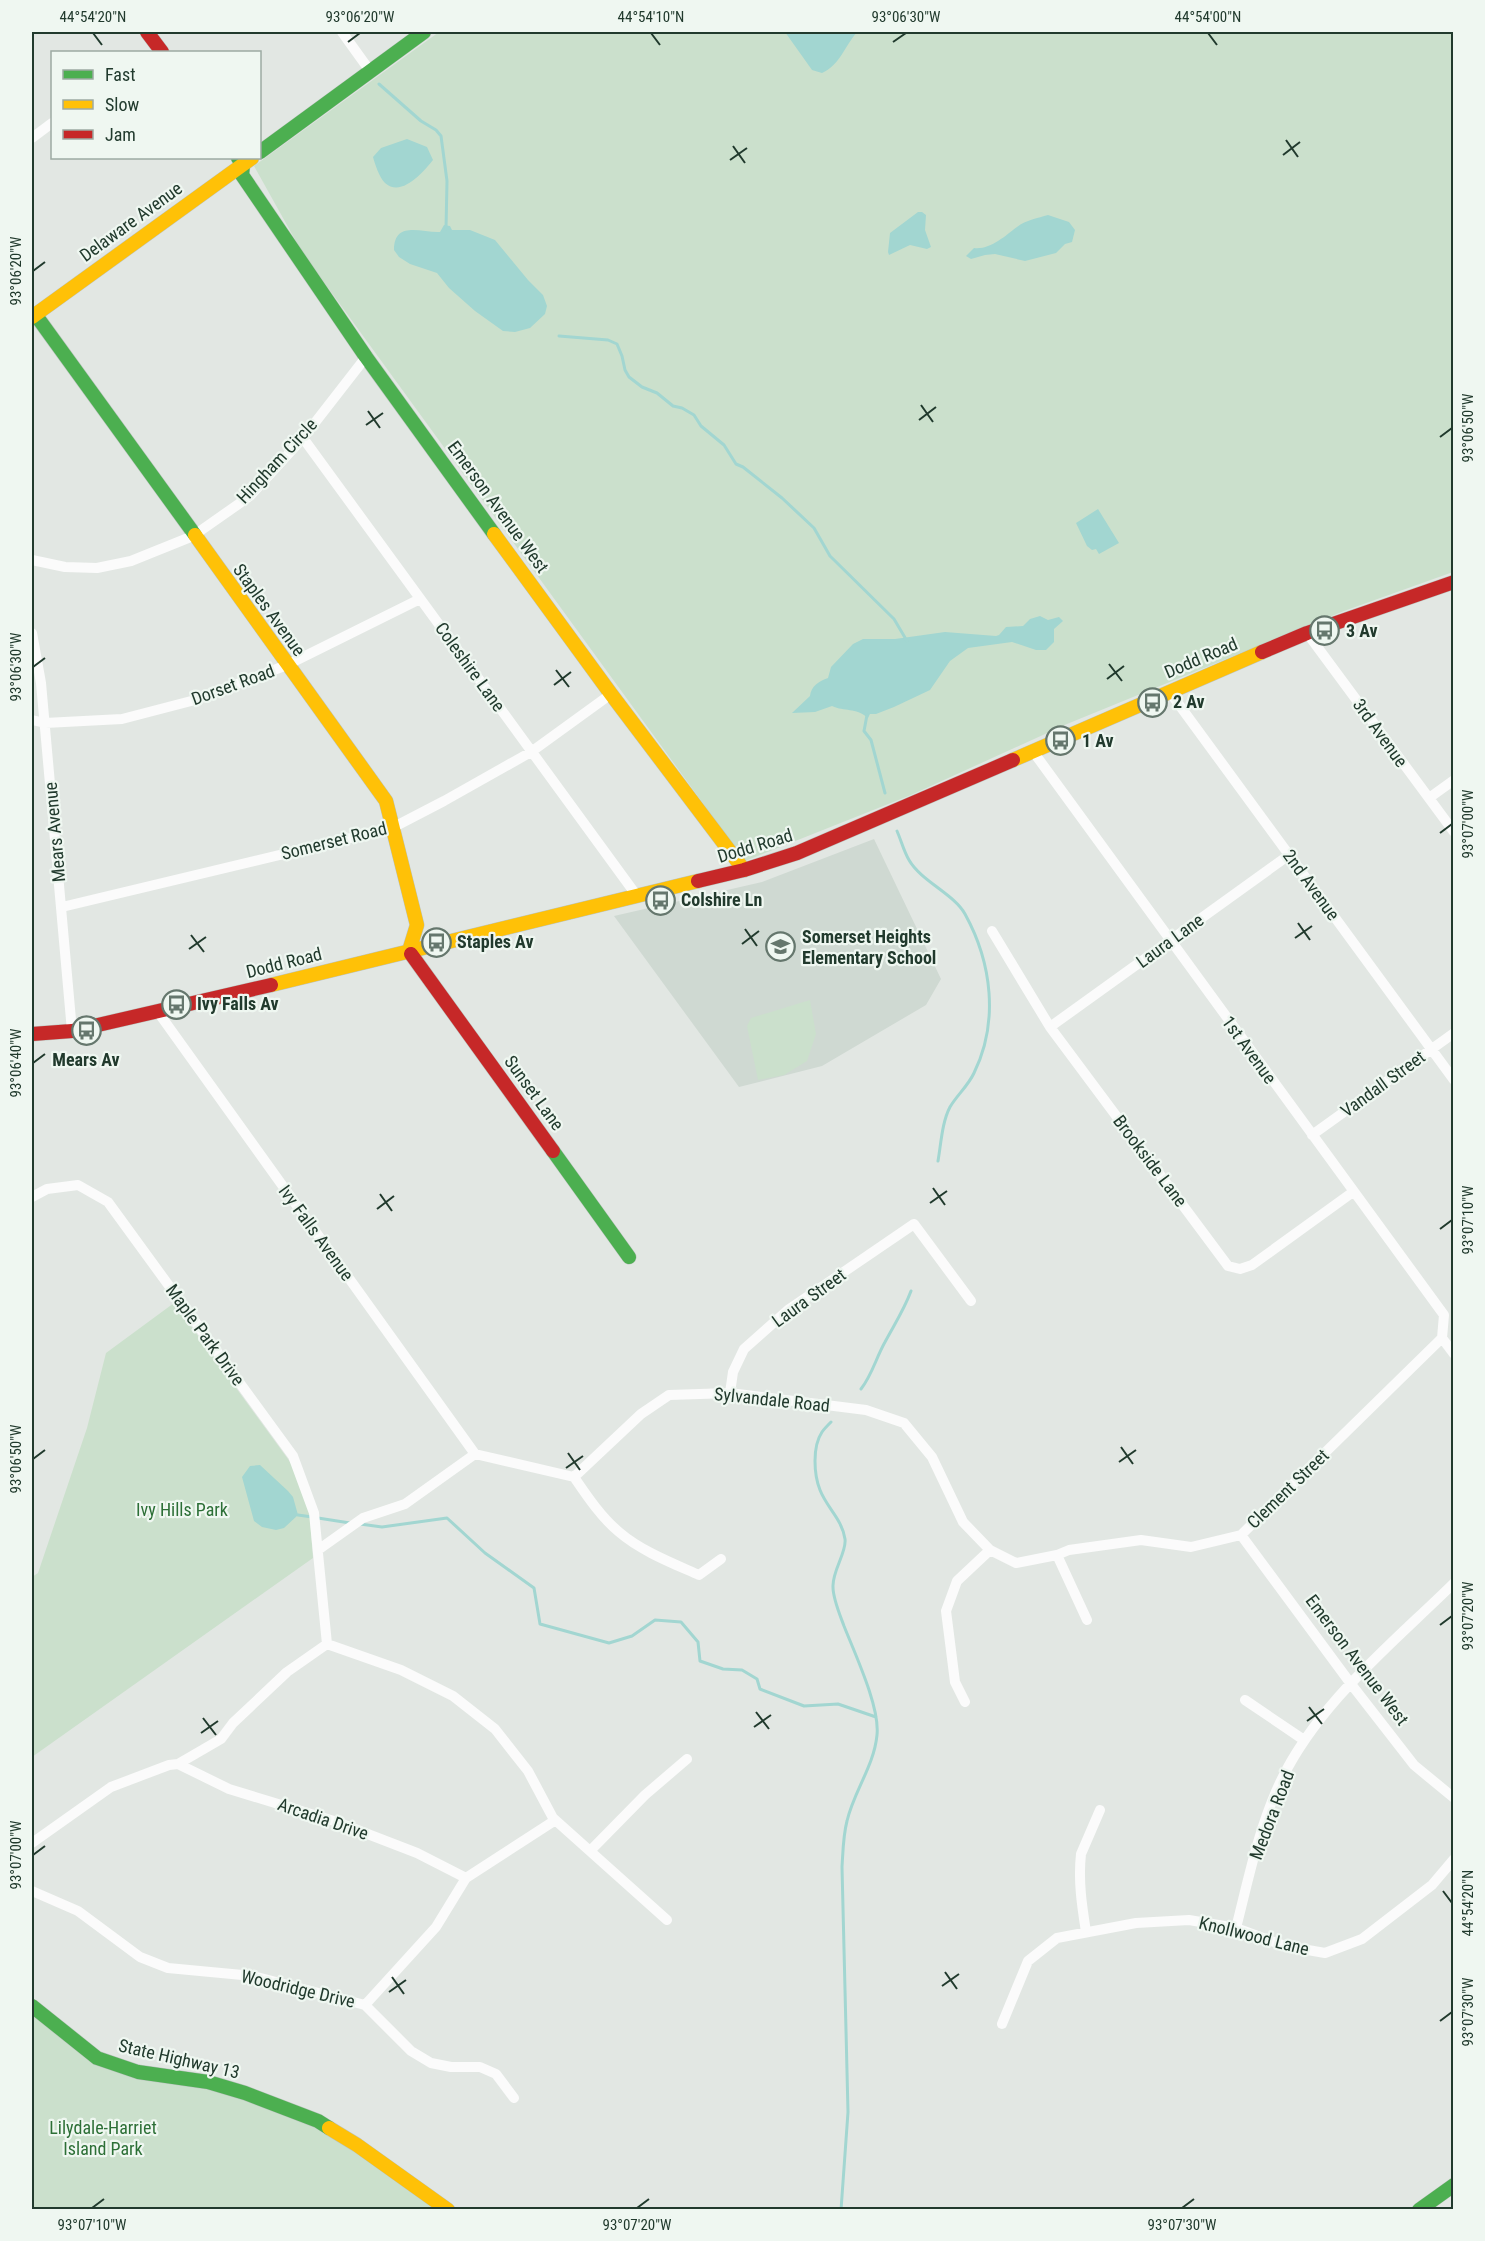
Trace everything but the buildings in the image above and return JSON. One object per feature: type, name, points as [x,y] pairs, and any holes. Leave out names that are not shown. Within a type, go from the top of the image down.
[{"type":"street","points":[[147,32],[157,51]]},
{"type":"street","points":[[342,32],[370,71]]},
{"type":"street","points":[[261,151],[424,32]]},
{"type":"street","points":[[32,138],[51,124]]},
{"type":"street","name":"Delaware Avenue","points":[[33,315],[244,160]]},
{"type":"street","name":"Emerson Avenue West","points":[[244,160],[242,175],[366,357],[611,694],[744,870]]},
{"type":"street","name":"Staples Avenue","points":[[33,315],[386,801],[417,925],[409,951]]},
{"type":"street","name":"Hingham Circle","points":[[32,560],[64,567],[96,568],[131,561],[193,536],[250,496],[303,438],[366,357]]},
{"type":"street","name":"Coleshire Lane","points":[[303,438],[637,896]]},
{"type":"street","name":"Dodd Road","points":[[32,1034],[72,1031],[158,1012],[744,870],[797,853],[1168,691],[1307,633],[1454,582]]},
{"type":"street","name":"Dorset Road","points":[[32,720],[45,723],[122,719],[195,700],[286,665],[420,599]]},
{"type":"street","name":"Mears Avenue","points":[[32,633],[41,683],[72,1031]]},
{"type":"street","name":"3rd Avenue","points":[[1307,633],[1454,832]]},
{"type":"street","name":"2nd Avenue","points":[[1168,691],[1454,1080]]},
{"type":"street","name":"Somerset Road","points":[[62,907],[392,828],[531,752],[611,694]]},
{"type":"street","name":"1st Avenue","points":[[1032,750],[1444,1315],[1442,1338]]},
{"type":"street","points":[[1429,798],[1454,780]]},
{"type":"street","name":"Laura Lane","points":[[1050,1027],[1289,855]]},
{"type":"street","name":"Brookside Lane","points":[[992,931],[1050,1027],[1228,1266],[1240,1269],[1252,1265],[1353,1192]]},
{"type":"street","name":"Sunset Lane","points":[[409,951],[628,1257]]},
{"type":"street","name":"Ivy Falls Avenue","points":[[158,1012],[475,1454]]},
{"type":"street","name":"Vandall Street","points":[[1312,1135],[1454,1033]]},
{"type":"street","name":"Maple Park Drive","points":[[32,1197],[47,1189],[78,1185],[108,1202],[293,1456],[314,1513],[318,1550]]},
{"type":"street","name":"Laura Street","points":[[730,1393],[733,1372],[744,1349],[788,1310],[914,1224],[971,1301]]},
{"type":"street","points":[[1442,1338],[1454,1354]]},
{"type":"street","name":"Clement Street","points":[[1058,1555],[1069,1550],[1141,1540],[1191,1547],[1241,1534],[1442,1338]]},
{"type":"street","name":"Sylvandale Road","points":[[574,1477],[641,1414],[669,1395],[730,1393],[866,1410],[904,1423],[932,1457],[963,1522],[990,1550],[1016,1563],[1058,1555]]},
{"type":"street","points":[[327,1644],[318,1550],[363,1518],[405,1504],[475,1454],[574,1477],[590,1500],[620,1533],[658,1556],[699,1575],[721,1559]]},
{"type":"street","name":"Emerson Avenue West","points":[[1241,1534],[1351,1684],[1414,1765],[1454,1798]]},
{"type":"street","points":[[965,1702],[955,1682],[946,1611],[957,1581],[990,1550]]},
{"type":"street","points":[[1058,1555],[1087,1620]]},
{"type":"street","name":"Medora Road","points":[[1236,1928],[1259,1840],[1274,1798],[1304,1740],[1351,1684],[1454,1583]]},
{"type":"street","points":[[32,1843],[111,1787],[169,1765],[178,1764],[221,1739],[233,1723],[287,1672],[327,1644]]},
{"type":"street","points":[[327,1644],[401,1670],[453,1696],[495,1729],[528,1771],[553,1818],[667,1920]]},
{"type":"street","points":[[1245,1700],[1304,1740]]},
{"type":"street","points":[[590,1851],[645,1795],[687,1759]]},
{"type":"street","name":"Arcadia Drive","points":[[178,1764],[229,1789],[334,1821],[417,1853],[466,1878]]},
{"type":"street","points":[[1086,1932],[1078,1878],[1081,1854],[1100,1810]]},
{"type":"street","points":[[365,2005],[436,1927],[466,1878],[554,1821],[553,1818]]},
{"type":"street","name":"Knollwood Lane","points":[[1002,2024],[1028,1961],[1057,1938],[1136,1923],[1189,1920],[1236,1928],[1285,1946],[1324,1953],[1362,1939],[1432,1885],[1454,1859]]},
{"type":"street","name":"Woodridge Drive","points":[[32,1892],[78,1911],[140,1957],[168,1968],[254,1976],[365,2005],[411,2051],[430,2063],[451,2067],[480,2067],[496,2074],[514,2098]]},
{"type":"street","name":"State Highway 13","points":[[32,2006],[80,2046],[106,2061],[138,2072],[208,2082],[245,2092],[318,2121],[357,2145],[448,2210]]},
{"type":"street","points":[[1419,2210],[1454,2185]]},
{"type":"shaded area","name":"Somerset Heights Elementary School","points":[[874,839],[941,979],[926,1005],[822,1066],[739,1087],[614,916],[762,882]]},
{"type":"green space","points":[[439,32],[1453,32],[1453,572],[1344,611],[1067,724],[911,795],[745,861],[302,252],[254,166]]},
{"type":"green space","points":[[810,1000],[816,1034],[807,1061],[784,1075],[758,1080],[747,1026],[751,1018]]},
{"type":"green space","name":"Ivy Hills Park","points":[[174,1303],[296,1470],[309,1506],[313,1558],[32,1757],[32,1577],[38,1573],[87,1428],[106,1353]]},
{"type":"green space","name":"Lilydale-Harriet Island Park","points":[[32,2011],[106,2067],[256,2095],[350,2140],[435,2210],[32,2209]]},
{"type":"water","points":[[785,32],[857,32],[833,66],[822,73],[812,70]]},
{"type":"water","points":[[407,139],[427,147],[433,160],[412,181],[405,185],[392,187],[381,177],[373,157],[381,148]]},
{"type":"water","points":[[918,212],[926,215],[925,230],[931,247],[927,249],[910,245],[889,255],[890,233]]},
{"type":"water","points":[[1048,215],[1069,222],[1075,230],[1072,242],[1065,244],[1056,253],[1025,261],[995,254],[971,259],[966,256],[974,248],[991,245],[1024,223]]},
{"type":"water","points":[[444,225],[450,226],[452,230],[470,230],[495,240],[543,295],[547,306],[545,314],[530,328],[515,332],[503,331],[475,311],[449,288],[437,273],[410,264],[399,257],[394,250],[395,241],[404,231],[440,232]]},
{"type":"water","points":[[1098,509],[1119,543],[1099,554],[1096,549],[1092,550],[1087,546],[1076,523]]},
{"type":"water","points":[[1040,616],[1048,620],[1059,617],[1063,621],[1054,629],[1054,642],[1046,650],[1036,650],[1012,642],[968,648],[950,661],[930,690],[894,707],[870,714],[868,718],[859,712],[832,706],[815,712],[792,713],[810,696],[816,684],[828,678],[831,667],[853,644],[863,639],[895,639],[945,632],[996,636],[1006,627],[1023,626],[1030,619]]},
{"type":"water","points":[[260,1465],[293,1497],[298,1515],[284,1528],[276,1530],[262,1527],[254,1521],[242,1477],[250,1466]]},
{"type":"waterway","points":[[379,84],[441,136],[447,181],[446,229]]},
{"type":"waterway","points":[[559,336],[608,340],[617,344],[629,377],[642,387],[657,393],[673,406],[694,415],[701,426],[724,445],[736,464],[782,498],[814,528],[830,556],[894,619],[907,641]]},
{"type":"waterway","points":[[867,715],[864,731],[871,740],[885,793]]},
{"type":"waterway","points":[[897,831],[914,868],[953,900],[965,914],[981,952],[989,993],[987,1034],[982,1054],[972,1078],[947,1113],[938,1161]]},
{"type":"waterway","points":[[861,1389],[911,1291]]},
{"type":"waterway","points":[[831,1422],[819,1438],[815,1461],[820,1490],[838,1519],[845,1539],[844,1550],[833,1581],[833,1592],[871,1696],[877,1723],[872,1757],[850,1810],[843,1844],[848,2112],[841,2210]]},
{"type":"waterway","points":[[298,1515],[312,1517]]},
{"type":"waterway","points":[[318,1518],[350,1523]]},
{"type":"waterway","points":[[360,1524],[382,1527],[447,1518],[485,1553],[534,1588],[540,1624],[609,1643],[632,1636],[655,1620],[681,1622],[698,1642],[700,1661],[723,1669],[742,1670],[757,1679],[760,1689],[804,1706],[838,1704],[876,1717]]},
{"type":"traffic: fast","points":[[261,151],[424,32]]},
{"type":"traffic: fast","points":[[239,159],[243,165],[242,175],[366,357],[494,534]]},
{"type":"traffic: fast","points":[[35,314],[195,535]]},
{"type":"traffic: fast","points":[[553,1151],[629,1257]]},
{"type":"traffic: fast","points":[[32,2006],[97,2058],[138,2072],[208,2082],[245,2093],[318,2121],[329,2128]]},
{"type":"traffic: fast","points":[[1419,2210],[1454,2185]]},
{"type":"traffic: slow","points":[[32,317],[251,159]]},
{"type":"traffic: slow","points":[[494,534],[744,870]]},
{"type":"traffic: slow","points":[[195,535],[386,801],[417,925],[409,951],[411,954]]},
{"type":"traffic: slow","points":[[1013,760],[1262,652]]},
{"type":"traffic: slow","points":[[271,985],[698,881]]},
{"type":"traffic: slow","points":[[329,2128],[357,2145],[448,2210]]},
{"type":"traffic: jam","points":[[147,32],[161,51]]},
{"type":"traffic: jam","points":[[1262,652],[1307,633],[1454,582]]},
{"type":"traffic: jam","points":[[698,881],[744,870],[797,853],[1013,760]]},
{"type":"traffic: jam","points":[[411,954],[553,1151]]},
{"type":"traffic: jam","points":[[32,1034],[72,1031],[271,985]]},
{"type":"place","name":"3 Av","points":[[1325,631]]},
{"type":"place","name":"2 Av","points":[[1152,702]]},
{"type":"place","name":"1 Av","points":[[1061,741]]},
{"type":"place","name":"Colshire Ln","points":[[660,900]]},
{"type":"place","name":"Staples Av","points":[[436,942]]},
{"type":"place","name":"Somerset Heights Elementary School","points":[[781,947]]},
{"type":"place","name":"Ivy Falls Av","points":[[176,1004]]},
{"type":"place","name":"Mears Av","points":[[86,1031]]}]
